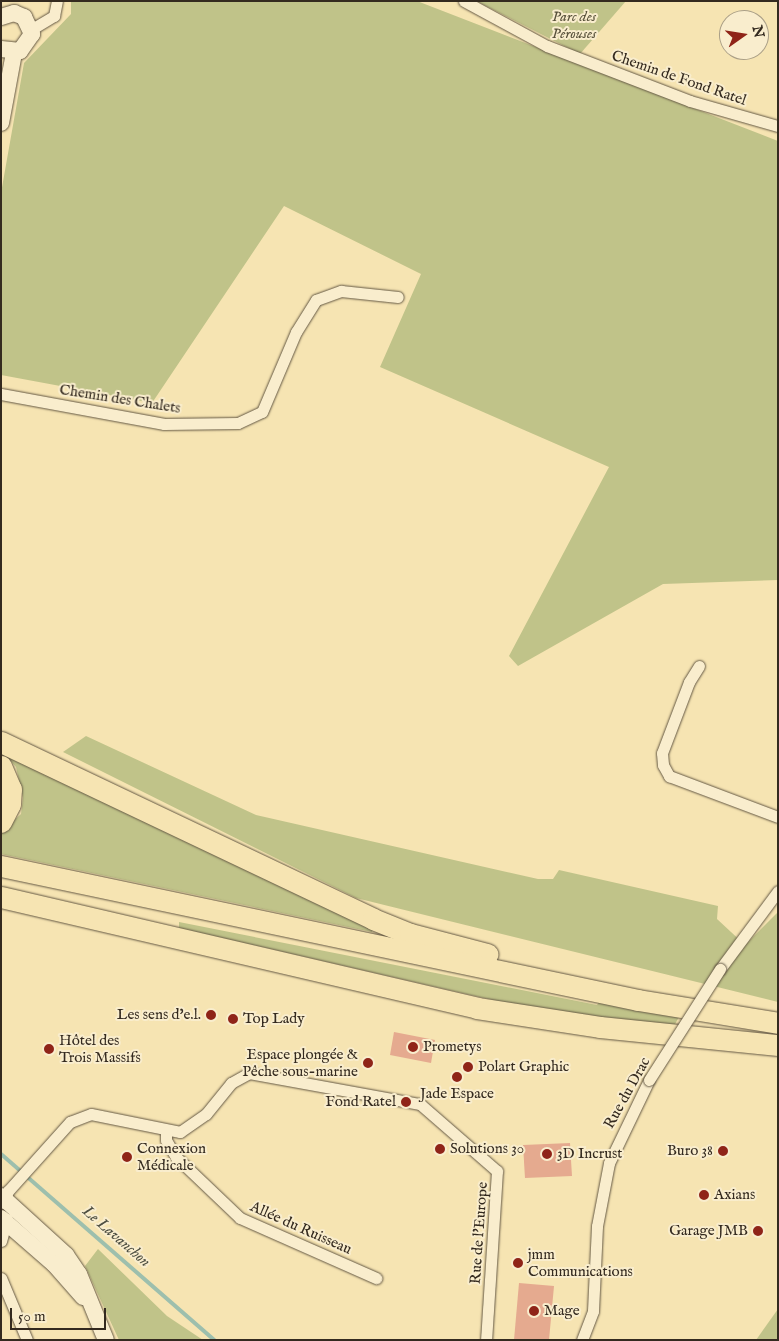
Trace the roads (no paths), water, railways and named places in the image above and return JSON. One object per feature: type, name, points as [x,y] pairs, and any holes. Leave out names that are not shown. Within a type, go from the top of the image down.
[{"type":"highway","points":[[1,742],[372,919],[436,942],[560,972],[577,987]]},
{"type":"highway","points":[[1,766],[11,789],[10,804],[1,822]]},
{"type":"highway","points":[[1,866],[577,987],[778,1023]]},
{"type":"highway","points":[[1,897],[232,953]]},
{"type":"highway","points":[[1,905],[516,1015],[778,1045]]},
{"type":"main road","points":[[1,123],[7,51],[29,44],[32,29],[24,17],[9,10]]},
{"type":"main road","points":[[2,1198],[66,1255],[96,1312],[106,1340]]},
{"type":"main road","points":[[4,1220],[54,1264],[96,1312]]},
{"type":"street","points":[[32,29],[54,16],[56,1]]},
{"type":"street","name":"Chemin de Fond Ratel","points":[[464,1],[555,49],[690,101],[778,126]]},
{"type":"street","name":"Chemin des Chalets","points":[[1,394],[164,424],[238,423],[262,412],[302,319],[316,300],[341,291],[398,297]]},
{"type":"street","points":[[699,666],[689,682],[662,753],[663,765],[669,776],[778,817]]},
{"type":"street","name":"Rue du Drac","points":[[582,1340],[593,1311],[597,1226],[609,1163],[649,1080],[720,969],[778,891]]},
{"type":"street","name":"Rue de l'Europe","points":[[2,1198],[70,1122],[91,1114],[166,1130],[189,1129],[231,1083],[249,1073],[264,1073],[424,1106],[497,1172],[486,1340]]},
{"type":"street","name":"Allée du Ruisseau","points":[[166,1130],[166,1140],[176,1157],[240,1218],[376,1278]]},
{"type":"street","points":[[1,1241],[4,1220],[2,1198]]},
{"type":"street","points":[[1,1278],[27,1340]]},
{"type":"waterway","name":"Le Lavanchon","points":[[1,1154],[214,1340]]},
{"type":"place","name":"Les sens d'e.l.","points":[[211,1015]]},
{"type":"place","name":"Top Lady","points":[[233,1019]]},
{"type":"place","name":"Prometys","points":[[413,1047]]},
{"type":"place","name":"Hôtel des Trois Massifs","points":[[49,1049]]},
{"type":"place","name":"Espace plongée & Pêche sous-marine","points":[[368,1063]]},
{"type":"place","name":"Polart Graphic","points":[[468,1067]]},
{"type":"place","name":"Jade Espace","points":[[457,1077]]},
{"type":"place","name":"Fond Ratel","points":[[406,1102]]},
{"type":"place","name":"Solutions 30","points":[[440,1149]]},
{"type":"place","name":"Buro 38","points":[[723,1151]]},
{"type":"place","name":"3D Incrust","points":[[547,1154]]},
{"type":"place","name":"Connexion Médicale","points":[[127,1157]]},
{"type":"place","name":"Axians","points":[[704,1195]]},
{"type":"place","name":"Garage JMB","points":[[758,1231]]},
{"type":"place","name":"jmm Communications","points":[[518,1263]]},
{"type":"place","name":"Mage","points":[[534,1311]]},
{"type":"park label","name":"Parc des Pérouses","points":[[574,24]]}]
